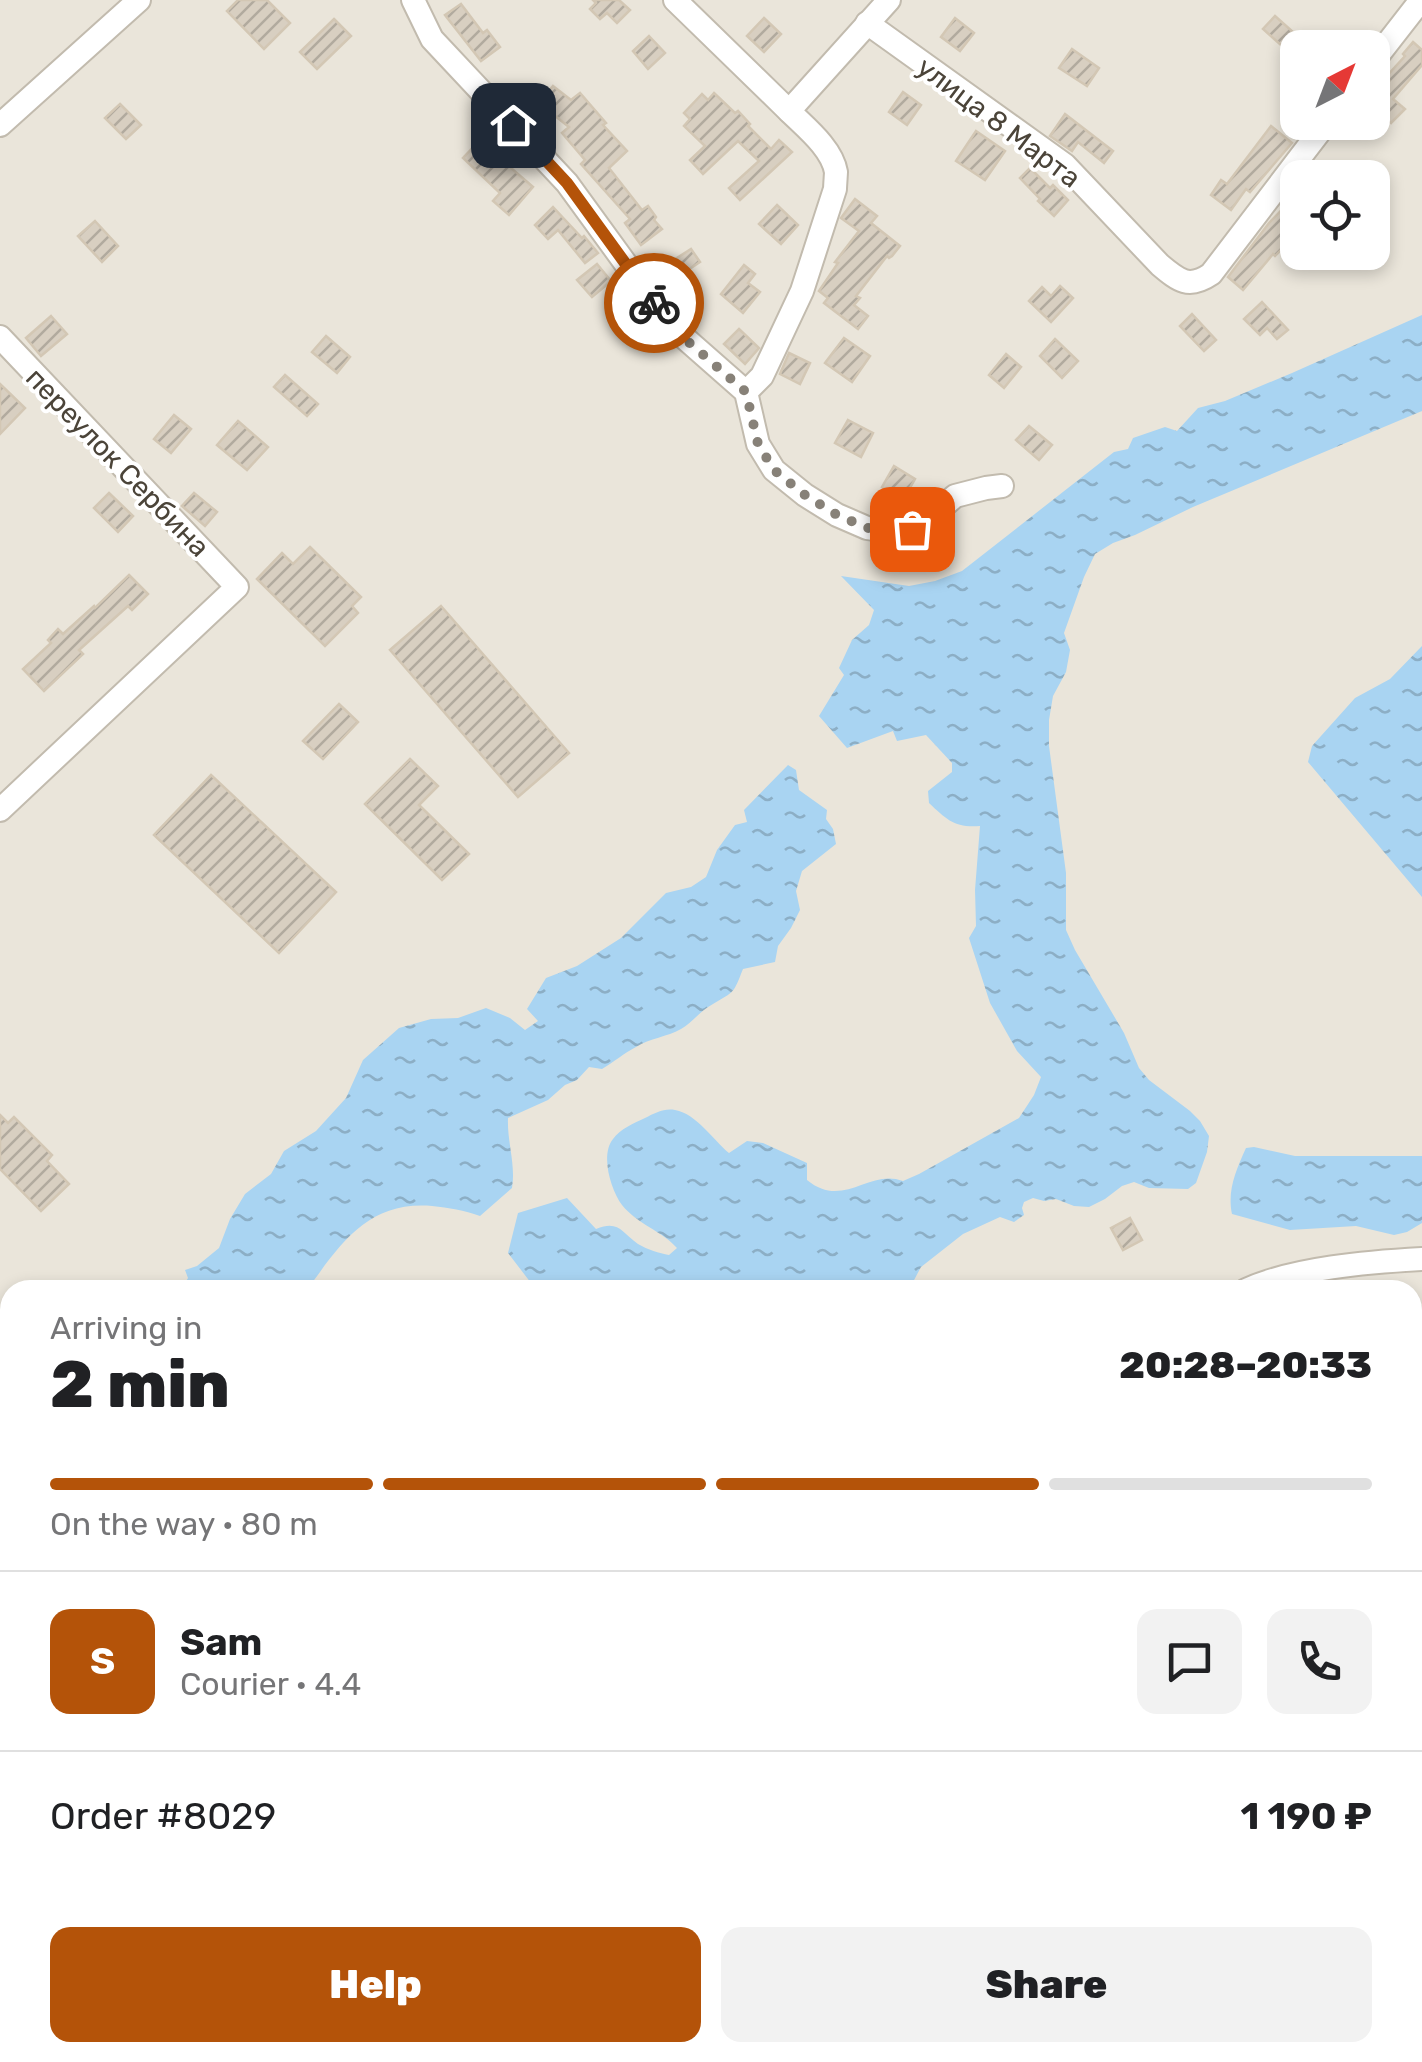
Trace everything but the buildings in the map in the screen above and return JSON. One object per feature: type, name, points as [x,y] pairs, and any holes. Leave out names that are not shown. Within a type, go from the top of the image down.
[{"type":"street","points":[[0,125],[139,0]]},
{"type":"street","points":[[413,0],[432,39],[567,183],[670,326],[746,392],[758,444],[774,470],[837,515],[868,528],[895,532],[912,529],[955,496],[1002,486]]},
{"type":"street","points":[[675,0],[818,141],[836,172],[835,189],[802,292],[762,376],[746,392]]},
{"type":"street","points":[[789,111],[889,0]]},
{"type":"street","points":[[1390,40],[1421,0]]},
{"type":"street","name":"улица 8 Марта","points":[[867,23],[1064,165],[1160,265],[1190,283],[1211,274],[1313,140]]},
{"type":"street","name":"переулок Сербина","points":[[0,338],[237,587],[0,810]]},
{"type":"street","points":[[1267,1280],[1422,1258]]},
{"type":"shaded area","points":[[0,0],[1422,0],[1422,1280],[0,1280]]},
{"type":"water","points":[[1422,315],[1422,411],[1193,507],[1095,554],[1064,633],[1070,650],[1066,672],[1053,696],[1049,720],[1066,873],[1066,930],[1124,1033],[1139,1068],[1190,1111],[1209,1136],[1196,1183],[1188,1189],[1149,1188],[1134,1182],[1089,1207],[1033,1198],[1024,1202],[1024,1215],[1014,1222],[1000,1217],[963,1234],[921,1267],[914,1280],[529,1280],[508,1253],[518,1213],[567,1198],[596,1229],[615,1227],[642,1246],[669,1255],[677,1248],[622,1205],[608,1172],[607,1154],[613,1139],[656,1113],[683,1112],[729,1153],[747,1141],[763,1143],[807,1163],[807,1180],[832,1191],[891,1178],[903,1181],[1019,1118],[1041,1077],[1017,1051],[990,1003],[969,938],[976,926],[980,826],[952,822],[929,803],[928,791],[952,772],[952,763],[926,735],[897,741],[893,731],[847,748],[819,716],[844,675],[839,668],[852,640],[869,625],[874,610],[841,576],[909,586],[962,571],[1114,452],[1128,449],[1133,438],[1165,427],[1177,431],[1198,408],[1292,373]]},
{"type":"water","points":[[1422,646],[1422,897],[1308,762],[1312,746],[1355,698],[1390,679]]},
{"type":"water","points":[[788,765],[796,770],[799,790],[827,810],[826,819],[833,829],[836,844],[802,871],[796,891],[800,910],[778,946],[775,962],[743,969],[726,997],[681,1029],[641,1044],[602,1069],[589,1067],[548,1100],[508,1118],[512,1188],[480,1216],[432,1206],[390,1210],[358,1228],[314,1280],[187,1280],[185,1270],[197,1266],[219,1248],[245,1194],[271,1174],[284,1151],[316,1131],[346,1098],[363,1060],[399,1028],[431,1019],[458,1018],[486,1008],[510,1018],[525,1030],[538,1021],[527,1009],[546,978],[577,966],[621,938],[666,893],[691,887],[706,877],[717,850],[735,825],[747,822],[744,810]]},
{"type":"water","points":[[1246,1148],[1295,1156],[1422,1156],[1422,1223],[1394,1235],[1356,1226],[1290,1230],[1232,1214],[1236,1172]]},
{"type":"way so far","points":[[654,303],[670,326],[746,392],[758,444],[774,470],[837,515],[868,528],[895,532],[912,529]]},
{"type":"route","points":[[513,125],[567,183],[654,303]]}]
